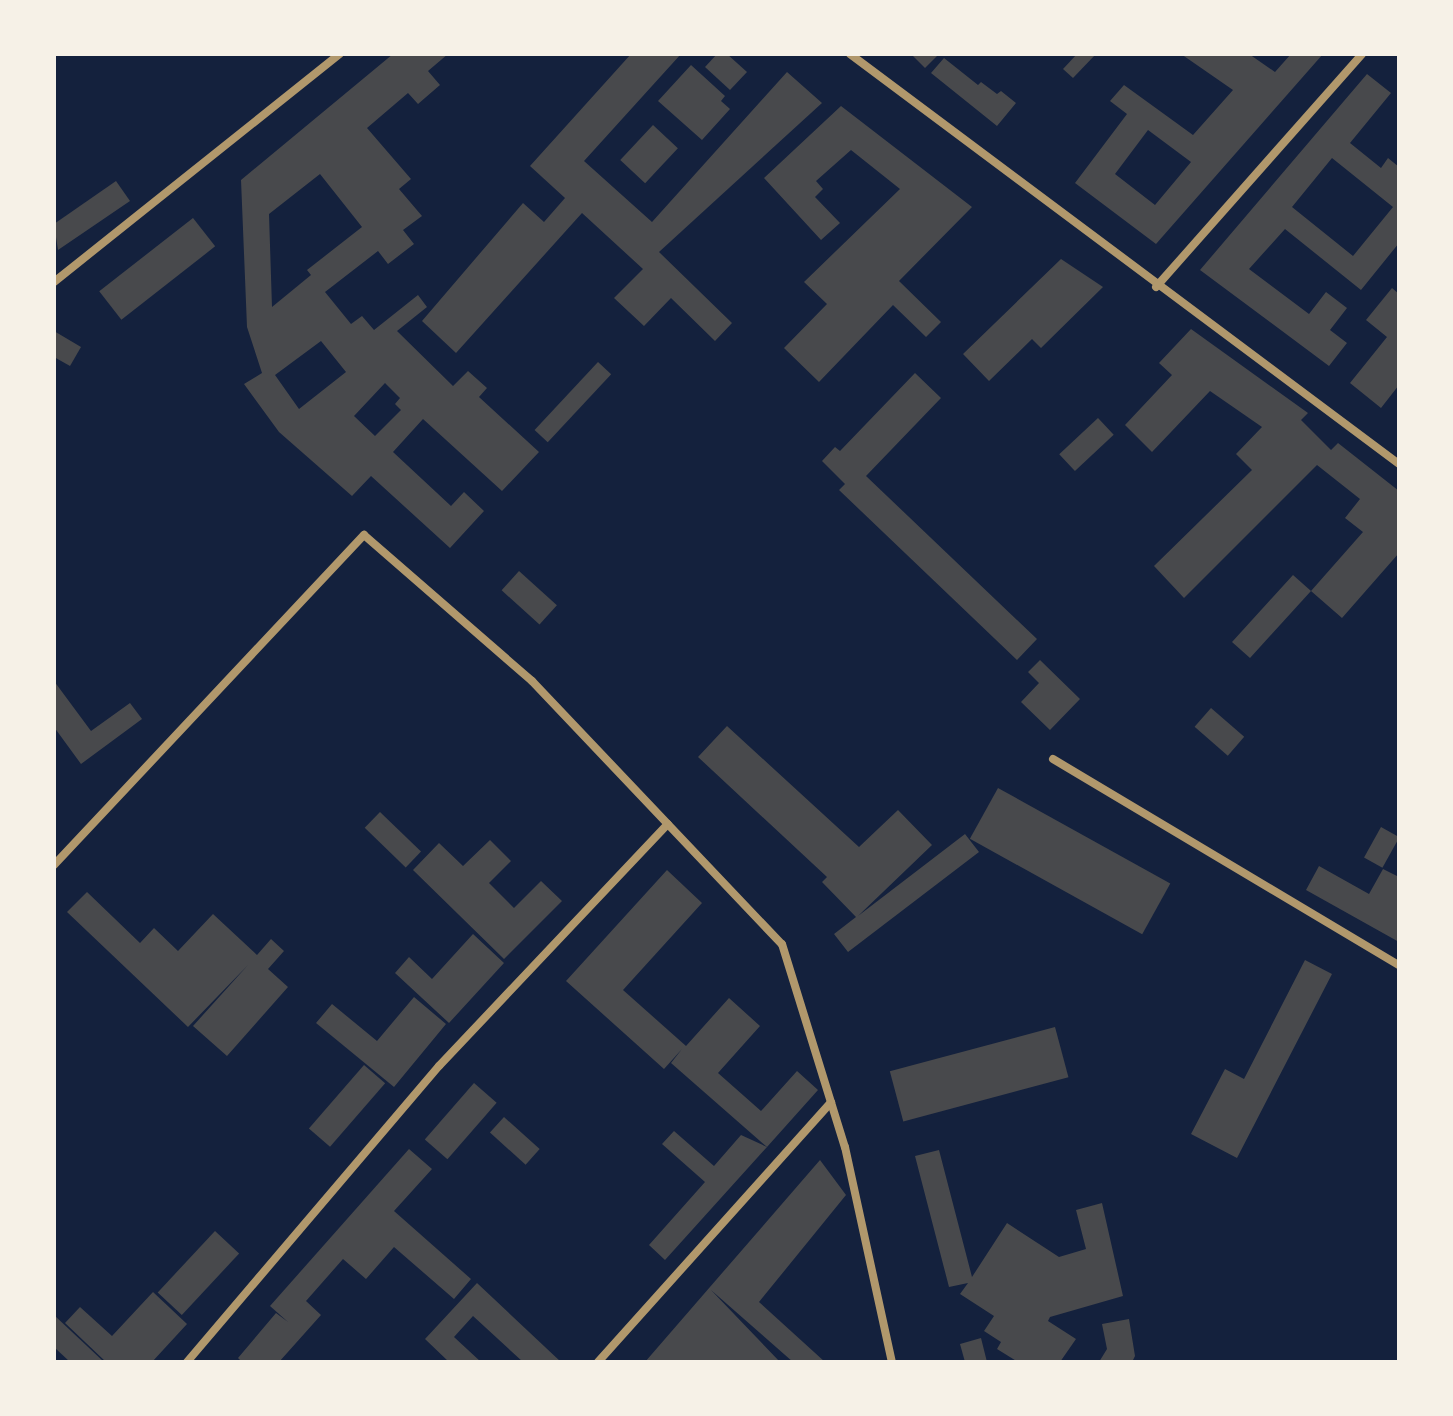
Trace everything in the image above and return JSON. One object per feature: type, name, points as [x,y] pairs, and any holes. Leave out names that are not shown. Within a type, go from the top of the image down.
[{"type":"street","points":[[54,282],[340,54]]},
{"type":"street","points":[[850,54],[1156,287],[1399,464]]},
{"type":"street","points":[[1156,287],[1362,54]]},
{"type":"street","points":[[54,865],[364,535],[532,681],[782,944],[831,1102],[892,1362]]},
{"type":"street","points":[[1053,759],[1399,965]]},
{"type":"street","points":[[187,1362],[439,1066],[668,824]]},
{"type":"street","points":[[598,1362],[831,1102]]},
{"type":"building","points":[[393,54],[448,54],[428,71],[440,85],[418,104],[408,93],[367,128],[411,179],[399,189],[422,216],[403,230],[414,244],[388,264],[378,251],[325,292],[351,324],[362,316],[374,330],[418,295],[427,307],[397,331],[453,386],[468,371],[487,388],[479,397],[539,452],[502,491],[423,419],[393,452],[451,506],[464,492],[484,511],[450,548],[371,476],[352,496],[279,432],[244,384],[262,373],[247,327],[241,180]],"holes":[[[320,174],[362,227],[307,270],[311,275],[272,307],[269,214]],[[321,341],[346,372],[299,409],[275,375]],[[385,383],[400,398],[395,404],[401,410],[375,436],[354,416]]]},
{"type":"building","points":[[631,54],[681,54],[584,161],[652,222],[787,72],[822,103],[659,252],[732,323],[715,341],[671,298],[644,326],[614,298],[643,269],[582,213],[456,353],[422,321],[523,203],[544,222],[565,198],[530,166]]},
{"type":"building","points":[[717,54],[727,54],[747,72],[730,90],[705,67]]},
{"type":"building","points":[[911,54],[939,54],[925,68]]},
{"type":"building","points":[[1077,54],[1096,54],[1073,78],[1063,69]]},
{"type":"building","points":[[1181,54],[1249,54],[1275,72],[1291,54],[1323,54],[1156,244],[1075,183],[1127,114],[1110,101],[1124,85],[1193,135],[1233,90]],"holes":[[[1148,130],[1191,162],[1155,205],[1115,174]]]},
{"type":"building","points":[[944,58],[978,85],[981,82],[997,94],[1001,91],[1016,103],[997,126],[931,73]]},
{"type":"building","points":[[691,65],[725,96],[721,101],[730,109],[702,140],[658,101]]},
{"type":"building","points":[[1367,74],[1391,93],[1350,143],[1381,168],[1388,158],[1399,167],[1399,243],[1361,290],[1285,229],[1249,269],[1309,314],[1326,292],[1347,308],[1330,330],[1347,343],[1329,366],[1200,270]],"holes":[[[1332,158],[1393,207],[1353,256],[1292,207]]]},
{"type":"building","points":[[841,106],[972,207],[899,281],[941,322],[926,337],[893,305],[819,382],[784,348],[827,304],[804,282],[900,189],[851,150],[816,181],[823,189],[815,197],[840,223],[821,240],[764,178]]},
{"type":"building","points":[[653,125],[678,148],[645,183],[620,160]]},
{"type":"building","points":[[116,181],[130,201],[58,250],[54,224]]},
{"type":"building","points":[[193,218],[215,246],[121,320],[99,291]]},
{"type":"building","points":[[1061,259],[1103,287],[1041,348],[1032,339],[989,381],[963,354]]},
{"type":"building","points":[[1392,288],[1399,294],[1399,385],[1381,408],[1350,383],[1387,337],[1366,320]]},
{"type":"building","points":[[1191,329],[1308,413],[1301,420],[1331,450],[1338,443],[1399,491],[1399,553],[1342,618],[1311,591],[1363,532],[1345,518],[1360,499],[1317,465],[1184,598],[1154,566],[1252,470],[1236,454],[1262,427],[1210,391],[1152,452],[1125,425],[1172,375],[1159,363]]},
{"type":"building","points":[[54,331],[81,347],[70,366],[54,357]]},
{"type":"building","points":[[598,362],[611,374],[548,442],[535,430]]},
{"type":"building","points":[[915,373],[941,398],[866,476],[1037,639],[1017,660],[839,490],[845,484],[822,461],[835,447],[840,451]]},
{"type":"building","points":[[1098,418],[1114,435],[1075,471],[1059,454]]},
{"type":"building","points":[[519,571],[557,605],[540,624],[502,590]]},
{"type":"building","points":[[1293,575],[1311,591],[1250,658],[1232,642]]},
{"type":"building","points":[[1040,660],[1080,699],[1050,730],[1021,702],[1039,683],[1028,672]]},
{"type":"building","points":[[54,681],[91,731],[130,703],[142,719],[81,764],[54,727]]},
{"type":"building","points":[[1211,708],[1244,737],[1228,756],[1195,727]]},
{"type":"building","points":[[727,726],[859,847],[898,810],[932,845],[858,916],[965,834],[979,852],[848,952],[834,934],[856,917],[822,882],[827,877],[698,757]]},
{"type":"building","points":[[998,788],[1170,884],[1142,934],[970,839]]},
{"type":"building","points":[[380,812],[421,852],[406,867],[365,828]]},
{"type":"building","points":[[1381,827],[1399,837],[1382,868],[1364,858]]},
{"type":"building","points":[[490,840],[511,861],[489,883],[514,908],[541,881],[562,901],[504,959],[413,870],[439,843],[463,866]]},
{"type":"building","points":[[1319,866],[1369,894],[1383,869],[1399,877],[1399,942],[1306,890]]},
{"type":"building","points":[[667,870],[702,903],[623,990],[686,1046],[729,998],[760,1026],[718,1073],[761,1111],[797,1071],[818,1090],[767,1147],[671,1063],[682,1049],[664,1069],[566,981]]},
{"type":"building","points":[[87,892],[140,943],[154,928],[178,951],[213,914],[257,955],[271,939],[284,951],[268,969],[288,987],[227,1056],[193,1026],[248,965],[188,1027],[67,912]]},
{"type":"building","points":[[473,934],[504,963],[449,1023],[395,973],[409,957],[432,979]]},
{"type":"building","points":[[1305,960],[1332,974],[1237,1158],[1191,1134],[1225,1069],[1244,1079]]},
{"type":"building","points":[[414,997],[446,1024],[394,1087],[316,1023],[332,1004],[377,1041]]},
{"type":"building","points":[[1055,1027],[1068,1077],[903,1121],[890,1071]]},
{"type":"building","points":[[364,1065],[385,1083],[330,1147],[309,1128]]},
{"type":"building","points":[[474,1083],[497,1103],[447,1159],[425,1140]]},
{"type":"building","points":[[504,1117],[540,1149],[526,1165],[490,1133]]},
{"type":"building","points":[[674,1131],[714,1166],[741,1135],[767,1147],[665,1260],[649,1245],[705,1182],[662,1144]]},
{"type":"building","points":[[409,1149],[432,1169],[394,1211],[471,1279],[454,1299],[394,1247],[366,1279],[343,1259],[306,1301],[321,1315],[279,1362],[242,1362],[238,1358],[276,1313],[288,1322],[270,1306]]},
{"type":"building","points":[[939,1150],[972,1277],[1007,1223],[1059,1257],[1086,1249],[1076,1210],[1102,1203],[1123,1296],[1050,1317],[1048,1321],[1076,1339],[1060,1362],[1018,1362],[997,1349],[1001,1342],[984,1331],[994,1316],[960,1294],[968,1283],[949,1287],[915,1156]]},
{"type":"building","points":[[820,1160],[846,1195],[759,1302],[825,1362],[793,1362],[711,1290],[780,1362],[645,1362]]},
{"type":"building","points":[[215,1231],[239,1254],[182,1315],[158,1292]]},
{"type":"building","points":[[477,1283],[561,1362],[523,1362],[473,1316],[454,1337],[481,1362],[449,1362],[425,1339]]},
{"type":"building","points":[[153,1292],[187,1324],[152,1362],[106,1362],[65,1323],[80,1307],[112,1336]]},
{"type":"building","points":[[54,1315],[104,1362],[70,1362],[54,1347]]},
{"type":"building","points":[[1129,1319],[1135,1356],[1132,1362],[1099,1362],[1107,1349],[1102,1324]]},
{"type":"building","points":[[981,1338],[987,1362],[965,1362],[960,1344]]}]
